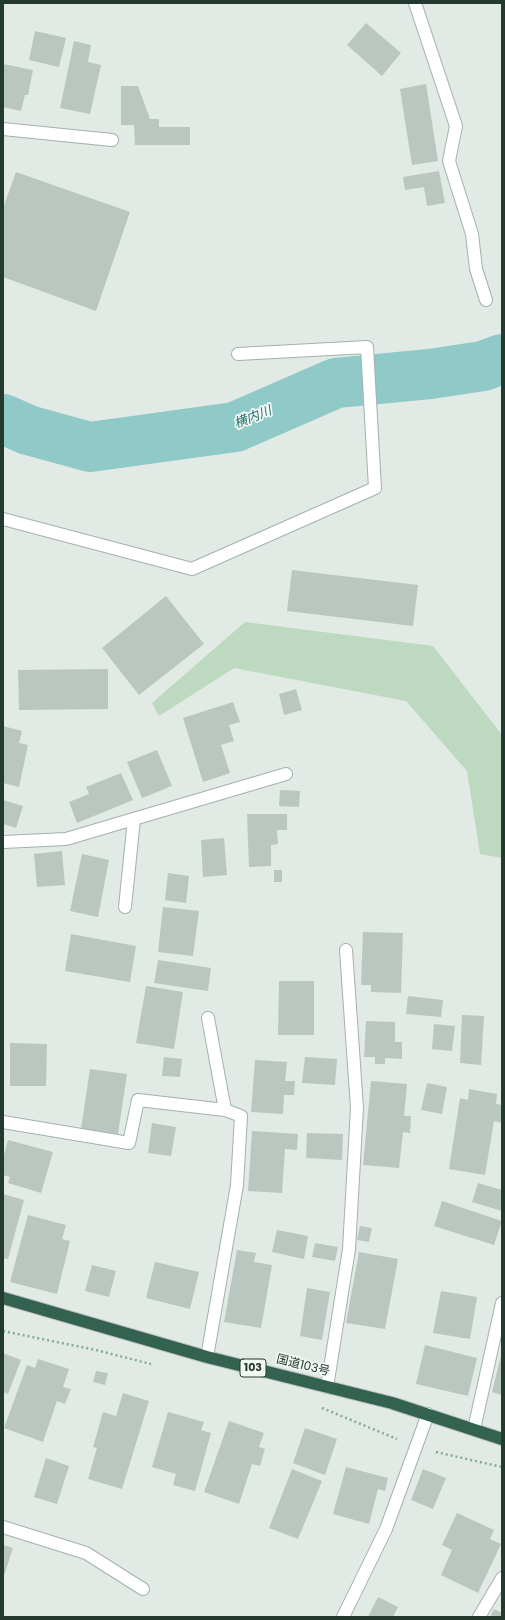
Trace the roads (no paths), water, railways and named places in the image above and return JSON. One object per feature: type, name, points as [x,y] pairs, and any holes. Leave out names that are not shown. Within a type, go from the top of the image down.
[{"type":"highway","name":"国道103号","points":[[3,1298],[206,1357],[328,1387],[428,1414],[502,1439]]},
{"type":"street","points":[[416,3],[456,126],[449,161],[472,234],[476,269],[486,300]]},
{"type":"street","points":[[3,129],[112,140]]},
{"type":"street","points":[[3,519],[192,569],[375,488],[367,347],[238,354]]},
{"type":"street","points":[[3,842],[66,839],[286,774]]},
{"type":"street","points":[[125,907],[134,819]]},
{"type":"street","points":[[328,1387],[349,1249],[357,1108],[346,950]]},
{"type":"street","points":[[208,1018],[225,1110]]},
{"type":"street","points":[[3,1122],[129,1143],[138,1100],[225,1110],[241,1116],[237,1185],[206,1357]]},
{"type":"street","points":[[474,1429],[502,1303]]},
{"type":"street","points":[[343,1617],[386,1529],[428,1414]]},
{"type":"street","points":[[3,1527],[86,1554],[143,1589]]},
{"type":"street","points":[[479,1617],[502,1578]]},
{"type":"waterway","name":"横内川","points":[[3,419],[28,430],[90,447],[235,427],[336,383],[430,374],[483,366],[502,359]]}]
